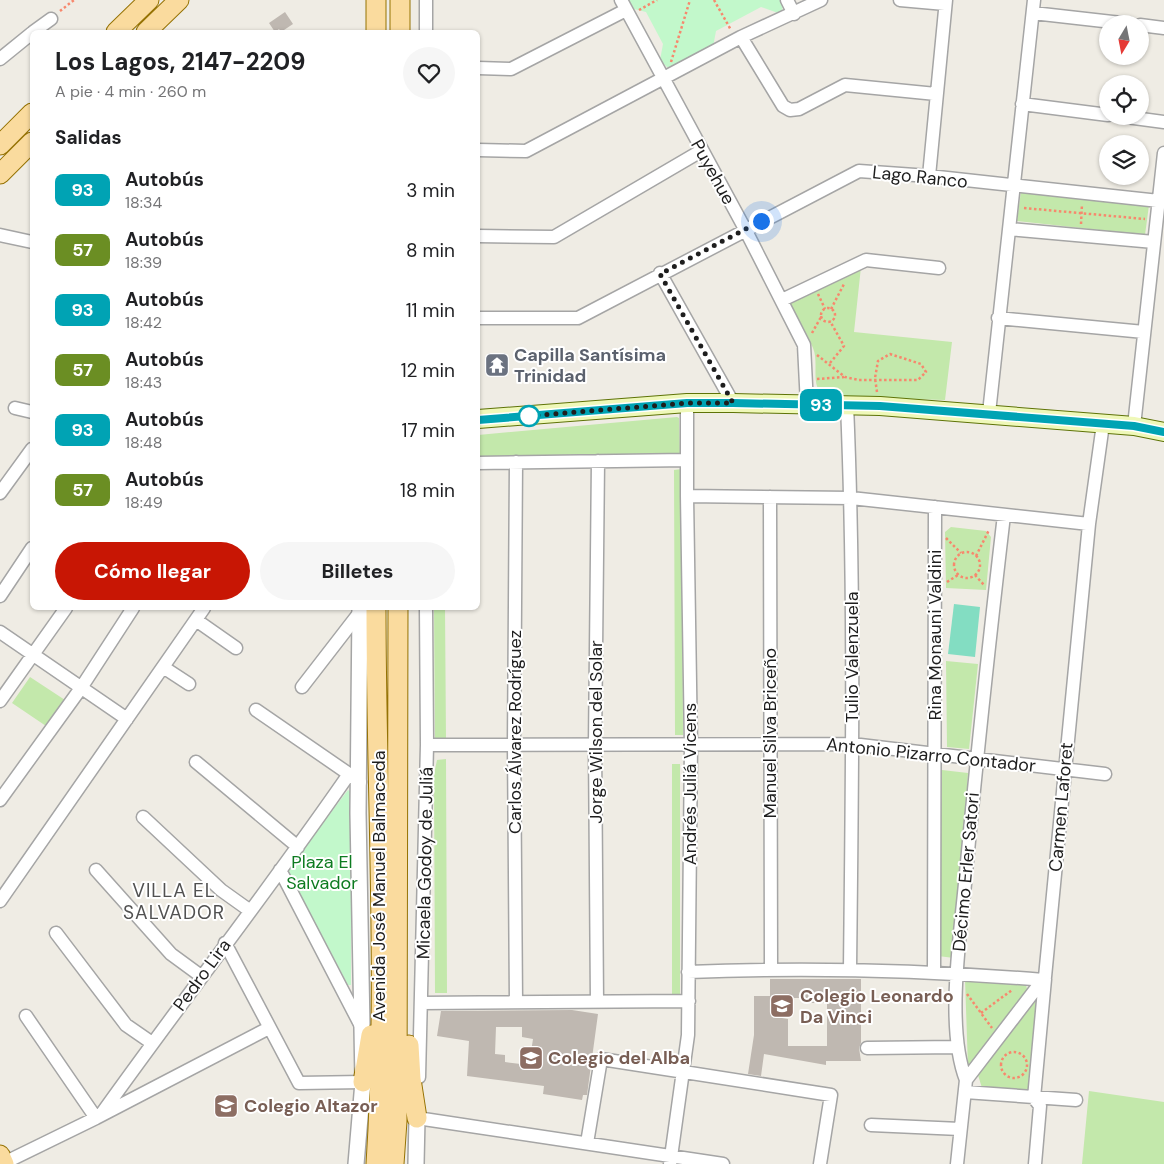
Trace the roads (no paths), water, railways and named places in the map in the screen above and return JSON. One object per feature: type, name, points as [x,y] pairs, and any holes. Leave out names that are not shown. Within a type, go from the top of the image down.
[{"type":"main road","points":[[118,30],[149,0]]},
{"type":"main road","points":[[148,30],[179,0]]},
{"type":"main road","points":[[376,0],[376,30]]},
{"type":"main road","points":[[400,0],[400,30]]},
{"type":"main road","points":[[0,144],[30,115]]},
{"type":"main road","points":[[0,174],[30,144]]},
{"type":"main road","points":[[480,420],[687,403],[733,403],[806,397],[847,405],[990,413],[1134,426],[1164,432]]},
{"type":"main road","name":"Avenida José Manuel Balmaceda","points":[[365,610],[380,977],[376,1164]]},
{"type":"main road","name":"Avenida José Manuel Balmaceda","points":[[394,1164],[397,1120],[398,610]]},
{"type":"main road","points":[[398,937],[406,986],[411,1079],[417,1118]]},
{"type":"main road","points":[[363,1082],[380,977]]},
{"type":"street","points":[[426,0],[426,30]]},
{"type":"street","points":[[786,0],[794,14]]},
{"type":"street","points":[[480,150],[526,151],[739,38],[821,0]]},
{"type":"street","points":[[900,0],[946,2],[929,176]]},
{"type":"street","points":[[990,413],[998,318],[1033,6],[1099,18]]},
{"type":"street","points":[[480,68],[511,69],[625,8]]},
{"type":"street","name":"Puyehue","points":[[625,8],[745,229],[804,345],[806,397]]},
{"type":"street","points":[[37,30],[51,19]]},
{"type":"street","points":[[1149,26],[1164,28]]},
{"type":"street","points":[[0,59],[30,35]]},
{"type":"street","points":[[739,38],[784,106],[790,110],[799,109],[844,85],[936,94]]},
{"type":"street","points":[[1022,104],[1099,114]]},
{"type":"street","points":[[1149,120],[1164,122]]},
{"type":"street","points":[[480,236],[554,237],[702,151]]},
{"type":"street","points":[[1134,426],[1164,153]]},
{"type":"street","name":"Lago Ranco","points":[[480,318],[578,318],[859,171],[929,176],[1013,187],[1159,201]]},
{"type":"street","points":[[1009,229],[1154,242]]},
{"type":"street","points":[[0,234],[30,242]]},
{"type":"street","points":[[782,300],[866,260],[940,268]]},
{"type":"street","points":[[660,274],[733,403]]},
{"type":"street","points":[[998,318],[1144,332]]},
{"type":"street","name":"Andrés Juliá Vicens","points":[[671,1160],[688,1036],[691,745],[686,496],[687,403]]},
{"type":"street","name":"Tulio Valenzuela","points":[[847,405],[851,498],[852,744],[850,970]]},
{"type":"street","points":[[15,408],[30,412]]},
{"type":"street","name":"Carmen Laforet","points":[[1035,1164],[1040,1106],[1034,1098],[1044,978],[1089,524],[1102,424]]},
{"type":"street","points":[[0,493],[30,452]]},
{"type":"street","points":[[480,463],[687,460]]},
{"type":"street","name":"Jorge Wilson del Solar","points":[[597,1002],[595,745],[598,461]]},
{"type":"street","name":"Carlos Álvarez Rodríguez","points":[[516,462],[514,745],[516,1002]]},
{"type":"street","points":[[686,496],[851,498],[1089,524]]},
{"type":"street","name":"Manuel Silva Briceño","points":[[770,497],[771,969]]},
{"type":"street","name":"Rina Monauni Valdini","points":[[934,972],[935,507]]},
{"type":"street","name":"Décimo Erler Satori","points":[[965,1086],[957,1047],[957,977],[1001,515]]},
{"type":"street","points":[[0,596],[30,551]]},
{"type":"street","points":[[0,701],[65,610]]},
{"type":"street","points":[[0,800],[81,688],[132,610]]},
{"type":"street","points":[[0,901],[203,610]]},
{"type":"street","points":[[302,687],[364,610]]},
{"type":"street","points":[[356,1164],[363,1082],[358,822],[354,778],[365,610]]},
{"type":"street","name":"Micaela Godoy de Juliá","points":[[417,1118],[427,745],[426,610]]},
{"type":"street","points":[[196,620],[236,648]]},
{"type":"street","points":[[0,632],[127,719]]},
{"type":"street","points":[[163,667],[189,684]]},
{"type":"street","points":[[256,710],[354,778]]},
{"type":"street","name":"Antonio Pizarro Contador","points":[[427,745],[852,744],[1104,774]]},
{"type":"street","points":[[196,762],[298,847]]},
{"type":"street","name":"Pedro Lira","points":[[2,1159],[98,1117],[280,870],[354,778]]},
{"type":"street","points":[[144,816],[221,890],[250,910]]},
{"type":"street","points":[[96,870],[171,954],[201,976]]},
{"type":"street","points":[[280,870],[361,1026]]},
{"type":"street","points":[[56,932],[126,1024],[152,1043]]},
{"type":"street","points":[[225,943],[299,1083],[363,1082]]},
{"type":"street","points":[[688,972],[771,969],[850,970],[934,972],[957,977],[1044,978]]},
{"type":"street","points":[[957,1164],[965,1086],[1044,978]]},
{"type":"street","points":[[421,1003],[688,1002]]},
{"type":"street","points":[[26,1016],[98,1117],[269,1028]]},
{"type":"street","points":[[867,1048],[957,1047]]},
{"type":"street","points":[[587,1143],[601,1059],[831,1095],[820,1164]]},
{"type":"street","points":[[965,1086],[1034,1098],[1076,1100]]},
{"type":"street","points":[[416,1164],[417,1118],[587,1143],[671,1160],[724,1164]]},
{"type":"street","points":[[871,1124],[960,1129]]},
{"type":"place","name":"Capilla Santísima Trinidad","points":[[497,365]]},
{"type":"place","name":"Colegio Leonardo Da Vinci","points":[[782,1006]]},
{"type":"place","name":"Colegio del Alba","points":[[531,1058]]},
{"type":"place","name":"Colegio Altazor","points":[[226,1106]]},
{"type":"district","name":"VILLA EL SALVADOR","points":[[174,901]]},
{"type":"park label","name":"Plaza El Salvador","points":[[322,872]]}]
